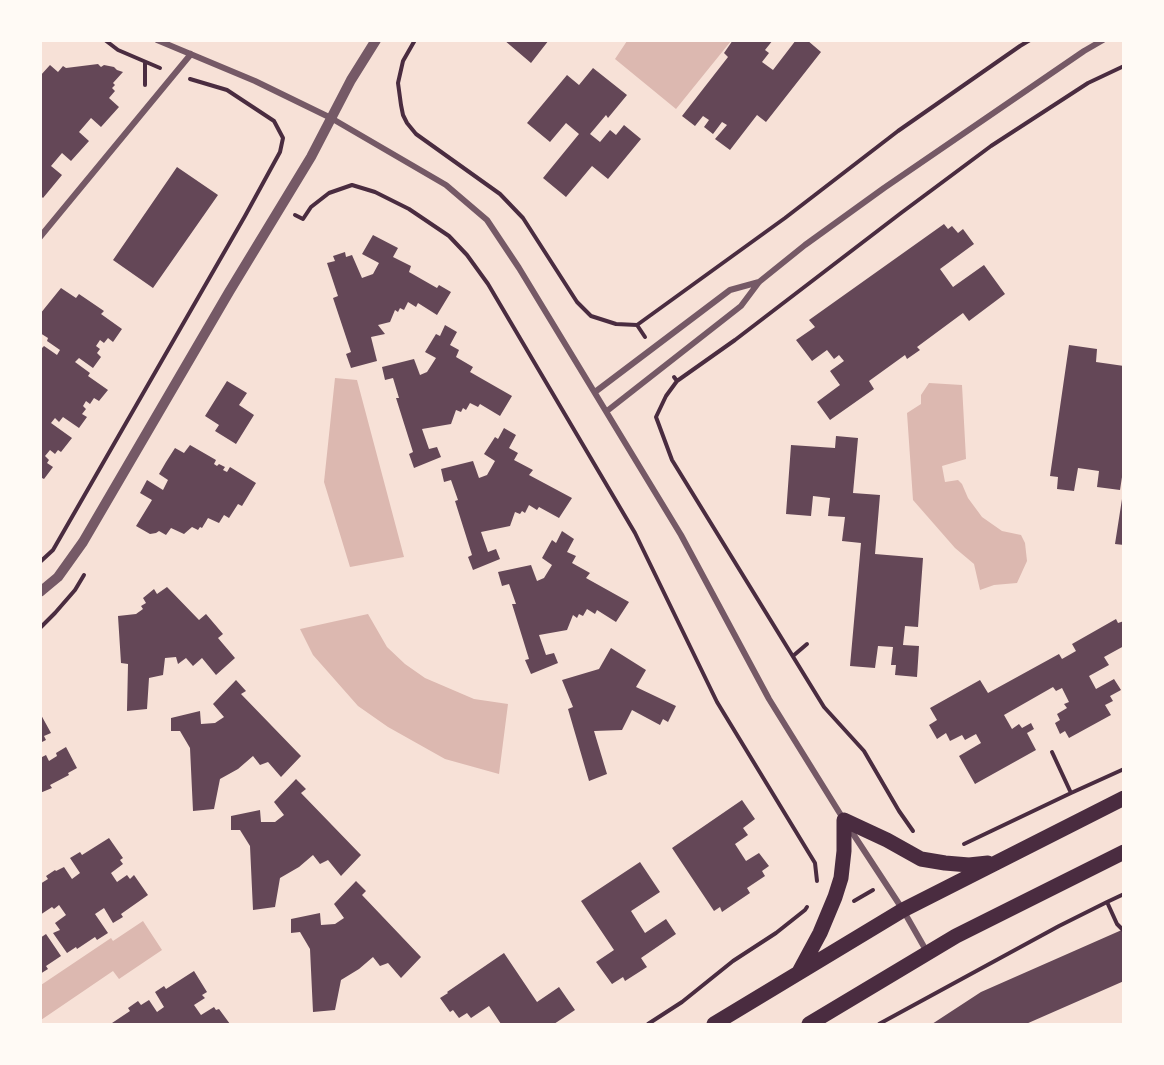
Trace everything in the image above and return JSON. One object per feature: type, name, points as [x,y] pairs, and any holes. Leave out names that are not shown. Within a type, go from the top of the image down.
[{"type":"main road","points":[[714,1024],[903,910],[1124,798]]},
{"type":"main road","points":[[799,972],[820,933],[842,878],[844,820],[921,859],[969,865],[998,862]]},
{"type":"main road","points":[[809,1024],[956,936],[1124,852]]},
{"type":"street","points":[[156,40],[255,81],[331,118],[446,184],[487,220],[519,268],[681,535],[769,699],[928,953]]},
{"type":"street","points":[[40,592],[58,577],[83,542],[310,157],[351,80],[376,40]]},
{"type":"street","points":[[607,411],[741,306],[759,282],[805,245],[884,188],[1103,40]]},
{"type":"street","points":[[40,237],[191,54]]},
{"type":"street","points":[[595,392],[730,290],[759,282]]},
{"type":"path","points":[[40,562],[53,550],[245,216],[280,152],[283,138],[274,121],[227,90],[176,74],[118,50],[105,40]]},
{"type":"path","points":[[415,40],[403,61],[398,82],[403,115],[416,134],[500,194],[523,218],[577,302],[591,316],[616,324],[637,326],[785,218],[898,130],[1030,40]]},
{"type":"path","points":[[914,832],[864,751],[824,707],[672,460],[656,417],[666,396],[677,381],[735,340],[991,146],[1088,83],[1124,66]]},
{"type":"path","points":[[352,185],[375,192],[409,210],[449,236],[467,255],[488,284],[635,533],[717,702],[814,863],[818,877],[817,885]]},
{"type":"path","points":[[637,326],[653,349]]},
{"type":"path","points":[[665,365],[677,381]]},
{"type":"path","points":[[793,656],[807,644]]},
{"type":"path","points":[[1052,752],[1071,792]]},
{"type":"path","points":[[960,845],[1124,769]]},
{"type":"path","points":[[879,1024],[889,1022],[1059,926],[1124,894]]},
{"type":"path","points":[[648,1024],[682,1002],[733,961],[776,933],[805,910],[810,901]]},
{"type":"path","points":[[1107,902],[1117,924],[1124,931]]},
{"type":"shaded area","points":[[627,41],[731,41],[676,109],[615,59]]},
{"type":"shaded area","points":[[335,378],[357,380],[404,557],[350,567],[324,482]]},
{"type":"shaded area","points":[[929,383],[962,385],[966,459],[942,466],[945,482],[958,480],[982,517],[1002,531],[1021,535],[1025,543],[1027,561],[1017,583],[994,585],[980,590],[974,564],[955,548],[913,500],[907,413],[921,404],[921,395]]},
{"type":"shaded area","points":[[368,614],[387,647],[425,678],[474,699],[508,704],[499,774],[445,759],[388,727],[358,706],[313,655],[300,629]]},
{"type":"shaded area","points":[[143,921],[162,950],[119,979],[113,971],[41,1020],[41,985],[111,938],[113,941]]},
{"type":"building","points":[[504,40],[549,40],[531,63]]},
{"type":"building","points":[[733,40],[773,40],[765,50],[769,53],[762,62],[773,70],[796,40],[807,40],[821,52],[766,122],[757,115],[730,150],[715,139],[727,125],[722,122],[713,134],[704,127],[709,120],[703,116],[695,126],[682,116],[728,57],[724,53]]},
{"type":"building","points":[[98,64],[101,67],[104,65],[114,67],[123,72],[113,83],[115,85],[112,88],[115,91],[109,98],[119,107],[101,127],[91,118],[79,132],[89,141],[71,161],[62,153],[51,166],[62,175],[43,198],[40,195],[40,76],[50,65],[58,72],[63,66],[66,68]]},
{"type":"building","points":[[593,68],[627,95],[608,118],[606,115],[590,134],[600,142],[610,130],[616,135],[624,125],[641,139],[608,179],[592,166],[566,197],[543,178],[579,134],[566,123],[550,142],[527,123],[567,75],[579,85]]},
{"type":"building","points":[[177,167],[218,195],[153,288],[113,260]]},
{"type":"building","points":[[944,224],[948,229],[952,226],[958,233],[963,229],[974,244],[940,269],[953,287],[984,265],[1005,294],[969,321],[963,313],[917,347],[920,350],[907,359],[905,355],[869,381],[874,389],[830,420],[817,402],[840,385],[830,371],[844,361],[839,355],[834,359],[827,350],[812,361],[796,340],[815,327],[809,320]]},
{"type":"building","points":[[373,235],[398,248],[393,257],[411,266],[409,272],[437,288],[439,285],[451,292],[437,315],[418,303],[416,307],[408,302],[404,310],[400,308],[398,312],[395,310],[390,322],[378,325],[385,334],[371,337],[377,361],[351,368],[346,354],[351,352],[333,298],[338,296],[327,263],[335,261],[333,256],[345,252],[346,257],[352,255],[362,278],[373,274],[379,263],[362,254]]},
{"type":"building","points":[[61,288],[76,298],[79,294],[104,311],[101,314],[122,329],[113,342],[108,338],[104,343],[100,340],[96,346],[100,349],[97,353],[101,357],[93,368],[79,358],[75,362],[90,373],[88,376],[108,390],[99,401],[94,398],[90,404],[86,401],[83,406],[86,409],[82,414],[87,417],[79,428],[63,417],[59,422],[55,418],[51,423],[72,438],[61,452],[58,450],[55,454],[50,450],[45,456],[49,460],[47,463],[53,467],[44,479],[40,477],[40,350],[44,346],[57,355],[60,350],[40,333],[40,314]]},
{"type":"building","points":[[445,325],[457,332],[450,345],[459,350],[456,357],[473,367],[470,372],[512,396],[500,416],[480,404],[478,407],[470,403],[466,410],[463,408],[461,412],[456,410],[451,424],[422,429],[429,449],[437,447],[441,457],[414,468],[409,454],[413,452],[396,398],[399,398],[393,378],[385,380],[382,367],[414,359],[420,375],[427,372],[436,358],[425,352],[436,334],[440,336]]},
{"type":"building","points":[[1069,345],[1097,349],[1096,362],[1124,366],[1124,464],[1120,490],[1097,487],[1099,471],[1078,468],[1074,491],[1057,489],[1058,477],[1050,476]]},
{"type":"building","points":[[227,381],[247,393],[239,405],[254,415],[236,444],[215,431],[219,425],[205,416]]},
{"type":"building","points":[[504,428],[516,435],[509,448],[518,453],[514,460],[533,470],[529,475],[572,498],[559,518],[539,507],[537,510],[529,505],[525,513],[515,512],[510,526],[481,532],[488,552],[496,549],[500,559],[473,570],[468,557],[472,555],[455,501],[458,500],[451,480],[444,482],[441,469],[473,461],[479,478],[487,475],[495,461],[484,454],[495,437],[498,439]]},
{"type":"building","points":[[836,436],[858,438],[853,493],[880,495],[875,554],[923,558],[918,627],[905,626],[903,645],[919,646],[917,677],[895,675],[896,665],[891,665],[893,647],[878,646],[875,668],[850,666],[861,543],[842,541],[845,517],[828,516],[830,498],[813,496],[811,516],[786,514],[791,445],[835,448]]},
{"type":"building","points":[[190,445],[216,460],[214,464],[225,467],[223,470],[227,472],[230,467],[256,483],[242,506],[238,504],[229,518],[224,515],[219,523],[208,518],[202,528],[198,530],[192,527],[184,534],[171,528],[166,535],[159,531],[150,534],[136,526],[152,500],[140,493],[147,480],[163,490],[168,480],[159,474],[166,462],[175,448],[184,453]]},
{"type":"building","points":[[1122,499],[1124,499],[1124,545],[1115,544]]},
{"type":"building","points":[[562,531],[574,539],[567,552],[576,556],[572,563],[590,573],[586,578],[629,602],[616,622],[597,610],[595,614],[587,609],[583,616],[579,614],[577,618],[573,615],[567,630],[539,635],[546,655],[554,653],[558,663],[531,674],[525,660],[529,659],[512,604],[516,604],[509,584],[502,586],[498,572],[531,565],[537,581],[544,578],[552,565],[542,558],[552,540],[556,543]]},
{"type":"building","points":[[167,587],[199,620],[206,614],[223,634],[218,638],[235,658],[216,675],[202,658],[193,666],[186,658],[178,664],[176,657],[165,658],[163,675],[149,678],[147,709],[127,711],[128,664],[121,663],[118,616],[136,614],[143,609],[141,606],[146,603],[143,598],[154,589],[157,594]]},
{"type":"building","points":[[1116,619],[1118,623],[1124,621],[1124,646],[1104,657],[1109,665],[1089,676],[1096,689],[1114,679],[1121,690],[1110,696],[1113,701],[1105,705],[1111,715],[1069,738],[1065,731],[1060,734],[1055,723],[1060,720],[1057,714],[1067,708],[1064,704],[1069,702],[1062,688],[1056,691],[1053,687],[1004,715],[1012,729],[1019,724],[1022,728],[1031,723],[1034,729],[1027,733],[1036,750],[975,784],[959,756],[981,743],[976,734],[965,740],[962,735],[950,741],[946,733],[937,739],[929,725],[937,720],[930,708],[980,680],[988,693],[1059,654],[1062,659],[1076,651],[1072,644]]},
{"type":"building","points":[[611,648],[646,670],[636,687],[676,706],[668,722],[663,719],[660,725],[632,710],[622,730],[594,731],[607,774],[589,781],[568,709],[573,707],[562,680],[599,669]]},
{"type":"building","points":[[236,680],[246,691],[241,694],[301,756],[281,777],[268,762],[260,765],[253,756],[238,769],[220,779],[214,809],[193,811],[190,748],[180,731],[171,731],[171,718],[200,711],[201,724],[215,723],[224,717],[213,704]]},
{"type":"building","points":[[40,713],[51,733],[44,736],[46,740],[40,743]]},
{"type":"building","points":[[66,747],[77,768],[50,785],[52,788],[40,793],[40,758],[46,755],[49,761]]},
{"type":"building","points":[[296,779],[306,789],[301,793],[361,855],[341,876],[328,860],[320,864],[313,855],[299,867],[280,878],[275,907],[253,910],[250,846],[240,830],[231,830],[231,816],[260,810],[261,822],[275,822],[284,815],[274,802]]},
{"type":"building","points":[[742,800],[755,819],[743,828],[748,835],[735,844],[746,861],[759,853],[769,866],[762,871],[765,876],[747,888],[750,893],[722,912],[720,907],[714,911],[672,848]]},
{"type":"building","points":[[109,838],[123,858],[120,860],[123,864],[111,873],[117,882],[127,875],[130,879],[134,875],[148,895],[121,914],[123,917],[113,923],[104,908],[95,914],[108,933],[97,940],[95,937],[67,953],[53,933],[60,930],[55,923],[66,915],[59,905],[40,915],[40,884],[48,879],[46,876],[64,867],[72,879],[80,873],[70,858],[80,852],[82,855]]},
{"type":"building","points":[[640,862],[660,892],[631,911],[645,933],[666,919],[676,934],[641,958],[647,967],[625,981],[623,977],[612,984],[596,962],[614,950],[581,901]]},
{"type":"building","points":[[356,881],[366,891],[362,895],[421,957],[401,978],[388,963],[380,966],[373,957],[341,980],[335,1010],[313,1012],[310,949],[300,932],[291,933],[291,919],[320,913],[321,925],[335,924],[344,918],[334,904]]},
{"type":"building","points":[[1124,929],[1124,981],[1026,1024],[932,1024],[981,992]]},
{"type":"building","points":[[46,934],[61,956],[46,966],[48,969],[40,974],[40,938]]},
{"type":"building","points":[[504,953],[537,1002],[559,987],[575,1010],[554,1024],[501,1024],[489,1006],[471,1018],[467,1013],[459,1018],[453,1010],[450,1012],[440,998]]},
{"type":"building","points":[[194,971],[207,992],[202,995],[205,998],[194,1005],[201,1015],[214,1007],[216,1010],[219,1009],[230,1024],[112,1023],[130,1011],[128,1008],[138,1001],[141,1005],[149,1000],[157,1012],[164,1007],[155,992],[164,986],[166,989]]}]
